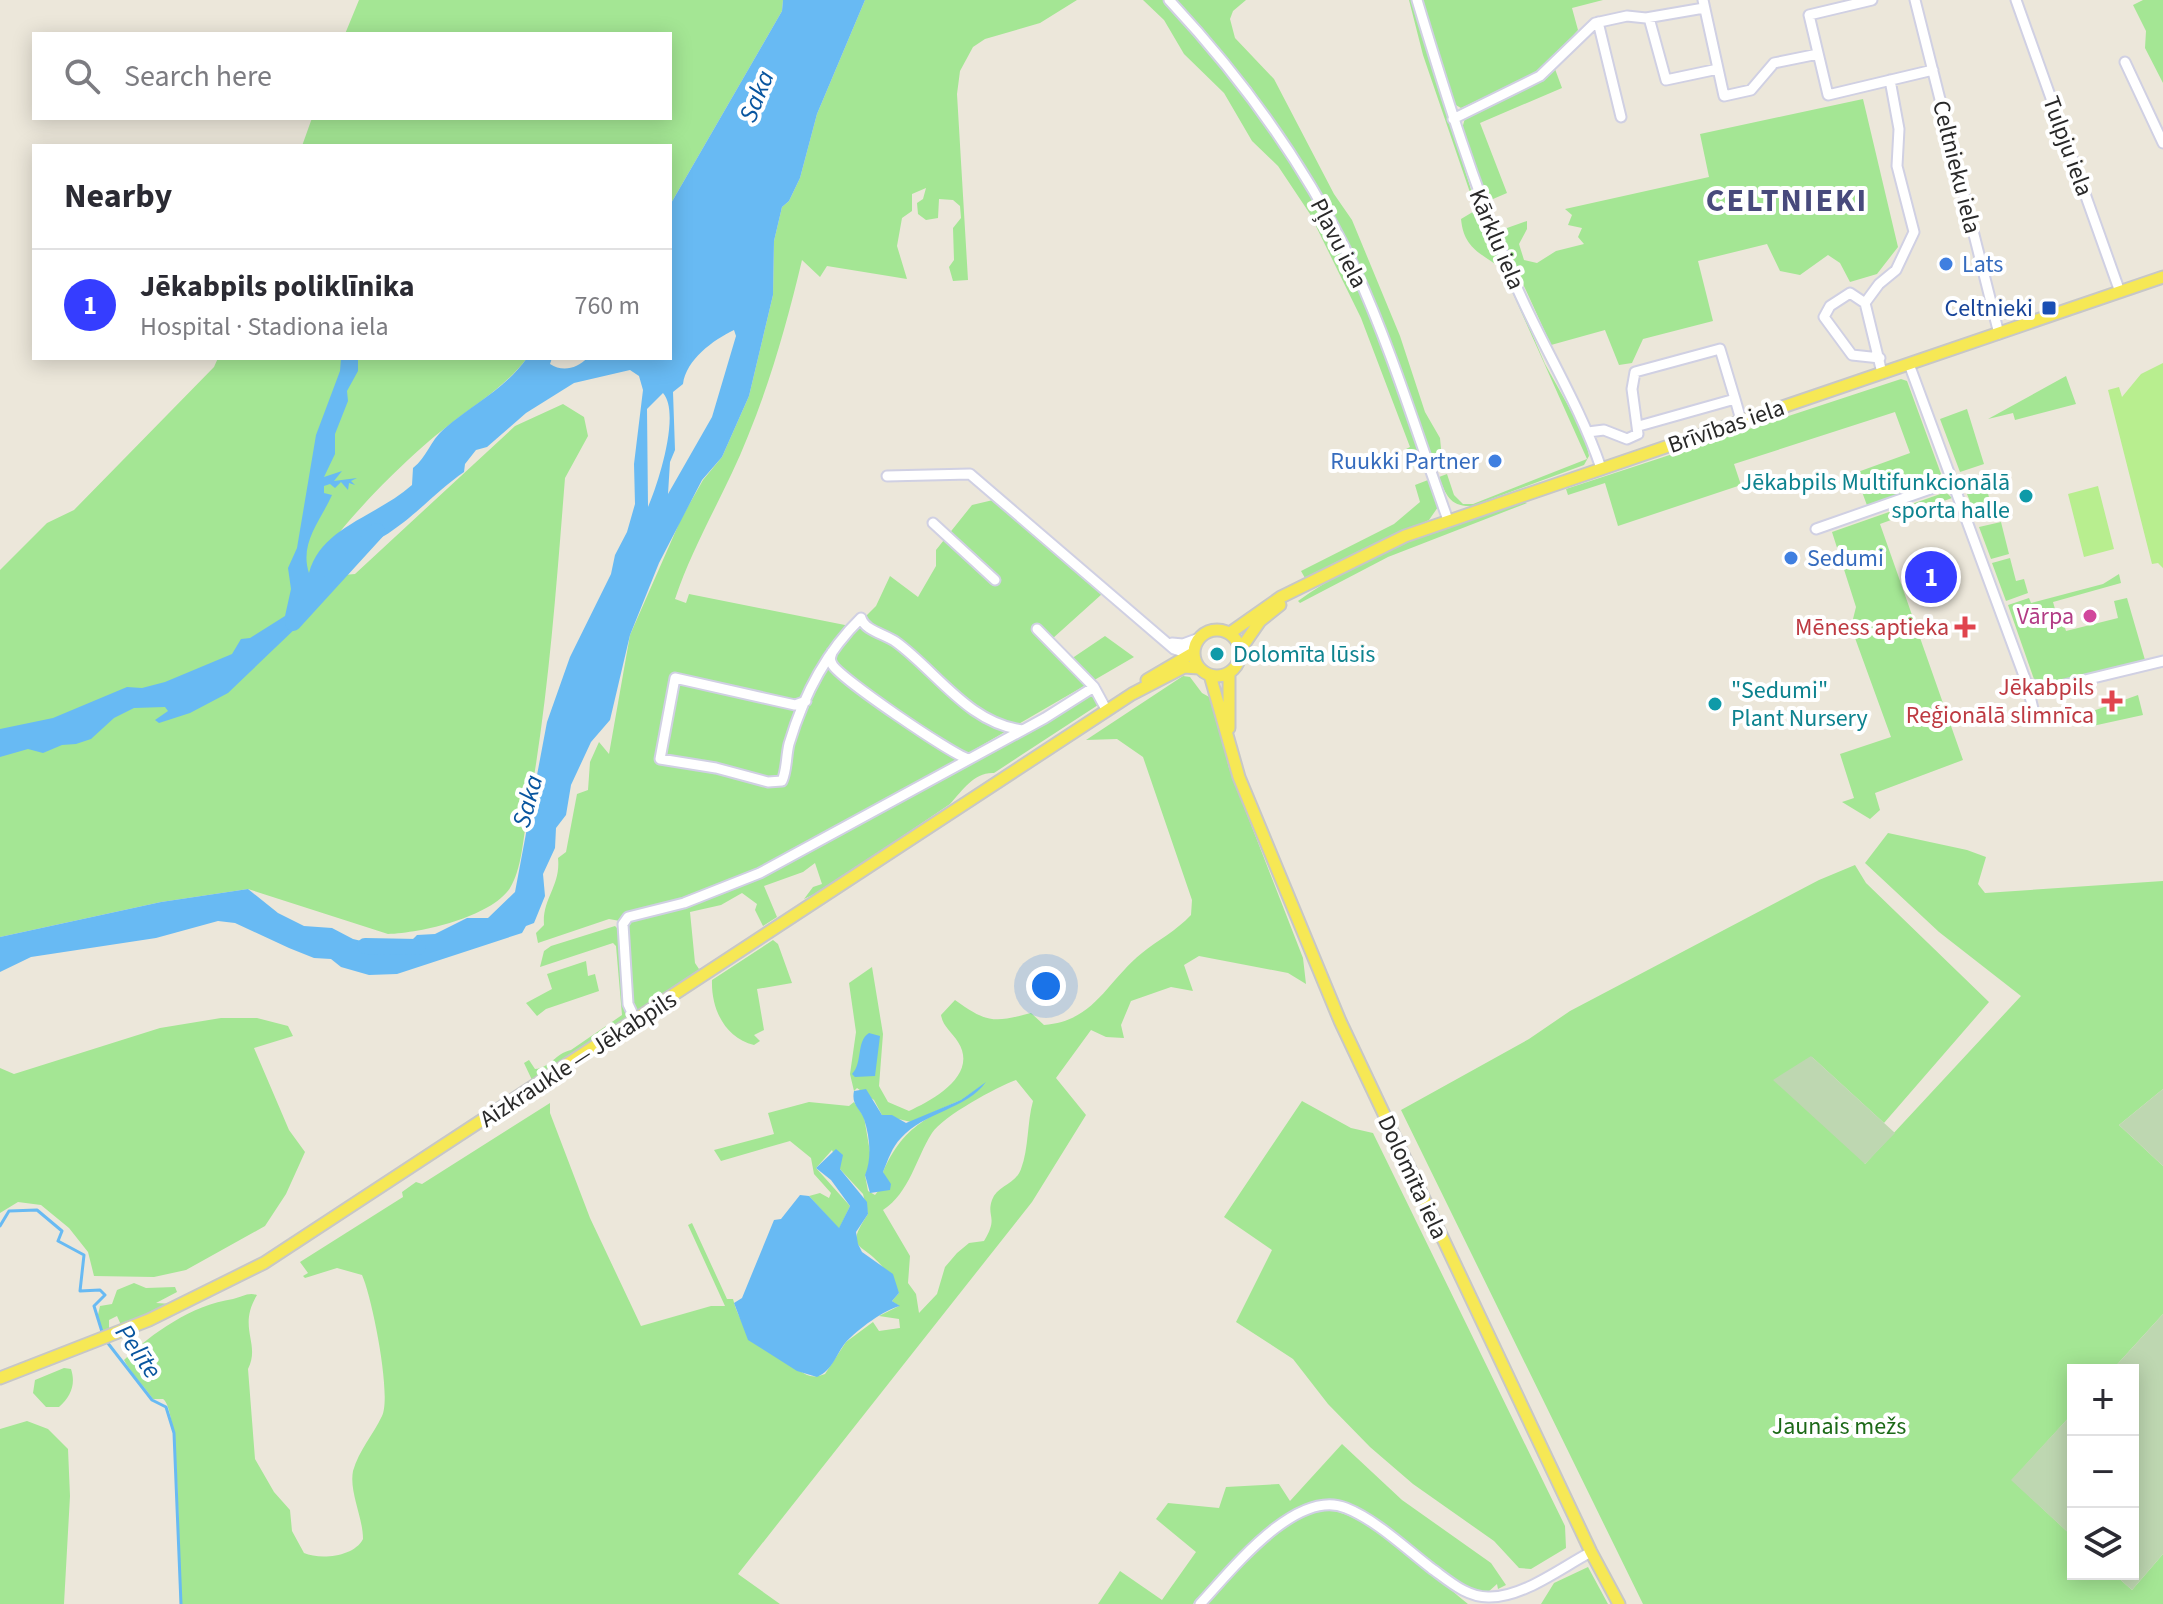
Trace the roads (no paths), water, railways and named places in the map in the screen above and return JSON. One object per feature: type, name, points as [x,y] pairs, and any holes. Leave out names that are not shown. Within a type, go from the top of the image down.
[{"type":"main road","name":"Brīvības iela","points":[[1230,633],[1295,591],[1376,548],[1448,520],[2163,277]]},
{"type":"main road","name":"Brīvības iela","points":[[1240,650],[1260,621],[1295,591]]},
{"type":"main road","points":[[1217,630],[1230,633],[1240,650],[1238,663],[1229,673],[1210,675],[1199,668],[1196,646],[1217,630]]},
{"type":"main road","name":"Aizkraukle — Jēkabpils","points":[[0,1378],[124,1331],[227,1284],[308,1237],[1107,711],[1196,646]]},
{"type":"main road","name":"Aizkraukle — Jēkabpils","points":[[1132,694],[1184,667],[1199,668]]},
{"type":"main road","name":"Dolomīta iela","points":[[1228,740],[1229,673]]},
{"type":"main road","name":"Dolomīta iela","points":[[1210,675],[1239,777],[1340,1021],[1591,1552],[1619,1604]]},
{"type":"street","name":"Pļavu iela","points":[[1169,0],[1229,66],[1269,120],[1331,223],[1379,327],[1448,520]]},
{"type":"street","name":"Kārklu iela","points":[[1417,0],[1483,207],[1515,283],[1588,432],[1601,468]]},
{"type":"street","points":[[1872,0],[1809,15],[1828,95],[1933,70]]},
{"type":"street","name":"Celtnieku iela","points":[[1915,0],[1999,334]]},
{"type":"street","name":"Tulpju iela","points":[[2016,0],[2120,292]]},
{"type":"street","points":[[1453,119],[1540,76],[1583,32],[1598,22],[1627,16],[1649,18],[1703,4],[1724,96],[1751,90],[1772,64],[1818,54]]},
{"type":"street","points":[[1649,18],[1666,80],[1718,69]]},
{"type":"street","points":[[1598,22],[1621,117]]},
{"type":"street","points":[[2125,62],[2163,143]]},
{"type":"street","points":[[1865,303],[1879,284],[1896,270],[1914,232],[1897,166],[1899,126],[1890,80]]},
{"type":"street","points":[[1880,358],[1852,355],[1824,317],[1830,306],[1850,293],[1865,303],[1880,358],[1882,373]]},
{"type":"street","points":[[1588,432],[1604,430],[1627,439],[1638,434],[1633,381],[1635,372],[1720,349],[1741,420]]},
{"type":"street","points":[[1909,364],[2027,684],[2034,713]]},
{"type":"street","points":[[1639,426],[1735,399]]},
{"type":"street","points":[[887,476],[970,474],[1168,643],[1196,646]]},
{"type":"street","points":[[1816,529],[1953,481]]},
{"type":"street","points":[[933,523],[995,580]]},
{"type":"street","points":[[806,701],[795,705],[675,678],[660,759],[780,783],[784,779],[795,725],[806,701],[820,668],[861,618],[865,625],[894,641],[937,682],[980,713],[1023,730]]},
{"type":"street","points":[[1037,629],[1094,687],[1107,711]]},
{"type":"street","points":[[832,652],[834,667],[870,696],[934,741],[968,759]]},
{"type":"street","points":[[2027,684],[2048,688],[2060,686],[2163,661]]},
{"type":"street","points":[[636,1021],[628,1004],[623,928],[628,917],[735,885],[1023,730],[1094,687]]},
{"type":"street","points":[[1200,1604],[1278,1526],[1301,1510],[1321,1504],[1346,1508],[1456,1586],[1494,1601],[1591,1552]]},
{"type":"water","points":[[783,0],[865,0],[817,114],[800,178],[789,201],[782,207],[774,241],[773,295],[749,396],[722,457],[702,480],[659,563],[630,635],[610,720],[591,742],[571,785],[566,815],[556,828],[555,848],[543,874],[545,896],[534,923],[526,926],[522,933],[397,974],[369,975],[341,967],[331,959],[314,958],[235,923],[218,921],[156,938],[31,957],[0,972],[0,937],[161,902],[248,889],[278,913],[304,926],[332,928],[353,939],[391,948],[408,944],[417,935],[435,934],[467,918],[488,918],[515,892],[547,722],[570,657],[611,574],[635,504],[634,464],[643,390],[639,376],[630,370],[574,383],[526,413],[487,447],[476,450],[465,464],[464,472],[411,516],[383,537],[353,549],[324,590],[309,601],[298,626],[228,693],[190,713],[159,723],[155,720],[168,711],[165,707],[134,708],[114,718],[91,739],[43,753],[28,749],[0,757],[0,729],[53,718],[127,687],[142,688],[165,682],[232,654],[241,639],[250,638],[285,616],[291,589],[288,568],[297,548],[316,435],[340,371],[341,360],[358,360],[358,371],[347,391],[348,401],[335,434],[335,454],[324,477],[342,471],[334,481],[357,478],[351,481],[355,485],[349,483],[348,490],[341,482],[335,488],[330,484],[324,486],[324,493],[332,495],[309,542],[309,573],[315,557],[337,533],[412,485],[413,468],[439,434],[498,388],[525,360],[551,360],[550,364],[564,369],[585,360],[672,360],[672,202],[782,11]],"holes":[[[734,330],[736,336],[712,417],[668,494],[670,462],[675,450],[673,392],[683,384],[689,367],[702,352]],[[663,393],[670,416],[666,449],[648,507],[647,409]]]},
{"type":"water","points":[[869,1033],[880,1036],[875,1076],[855,1077],[852,1074],[862,1041]]},
{"type":"water","points":[[986,1082],[968,1098],[910,1129],[893,1150],[883,1172],[891,1184],[890,1190],[870,1193],[865,1175],[869,1155],[868,1133],[855,1103],[854,1091],[866,1089],[882,1115],[892,1115],[906,1123],[961,1100]]},
{"type":"water","points":[[836,1149],[843,1155],[840,1169],[867,1202],[868,1214],[856,1232],[858,1244],[862,1252],[893,1274],[899,1293],[892,1301],[900,1306],[857,1332],[846,1342],[827,1370],[817,1377],[797,1371],[748,1340],[734,1303],[742,1298],[774,1220],[781,1219],[800,1195],[809,1196],[839,1228],[850,1206],[831,1180],[816,1168]]},
{"type":"waterway","name":"Saka","points":[[293,623],[377,531]]},
{"type":"waterway","name":"Saka","points":[[365,946],[418,947]]},
{"type":"waterway","name":"Pelīte","points":[[0,1226],[9,1211],[37,1210],[62,1231],[58,1241],[84,1255],[80,1291],[100,1290],[105,1295],[94,1306],[103,1335]]},
{"type":"waterway","name":"Pelīte","points":[[107,1342],[152,1400],[166,1407],[174,1433],[181,1604]]},
{"type":"place","name":"Lats","points":[[1946,264]]},
{"type":"place","name":"Celtnieki","points":[[2049,308]]},
{"type":"place","name":"Ruukki Partner","points":[[1495,461]]},
{"type":"place","name":"Jēkabpils Multifunkcionālā sporta halle","points":[[2026,496]]},
{"type":"place","name":"Sedumi","points":[[1791,558]]},
{"type":"place","name":"Jēkabpils poliklīnika","points":[[1931,577]]},
{"type":"place","name":"Vārpa","points":[[2090,616]]},
{"type":"place","name":"Mēness aptieka","points":[[1965,627]]},
{"type":"place","name":"Dolomīta lūsis","points":[[1217,654]]},
{"type":"place","name":"Jēkabpils Reģionālā slimnīca","points":[[2112,701]]},
{"type":"place","name":"\"Sedumi\" Plant Nursery","points":[[1715,704]]},
{"type":"district","name":"CELTNIEKI","points":[[1787,200]]},
{"type":"park label","name":"Jaunais mežs","points":[[1839,1426]]}]
